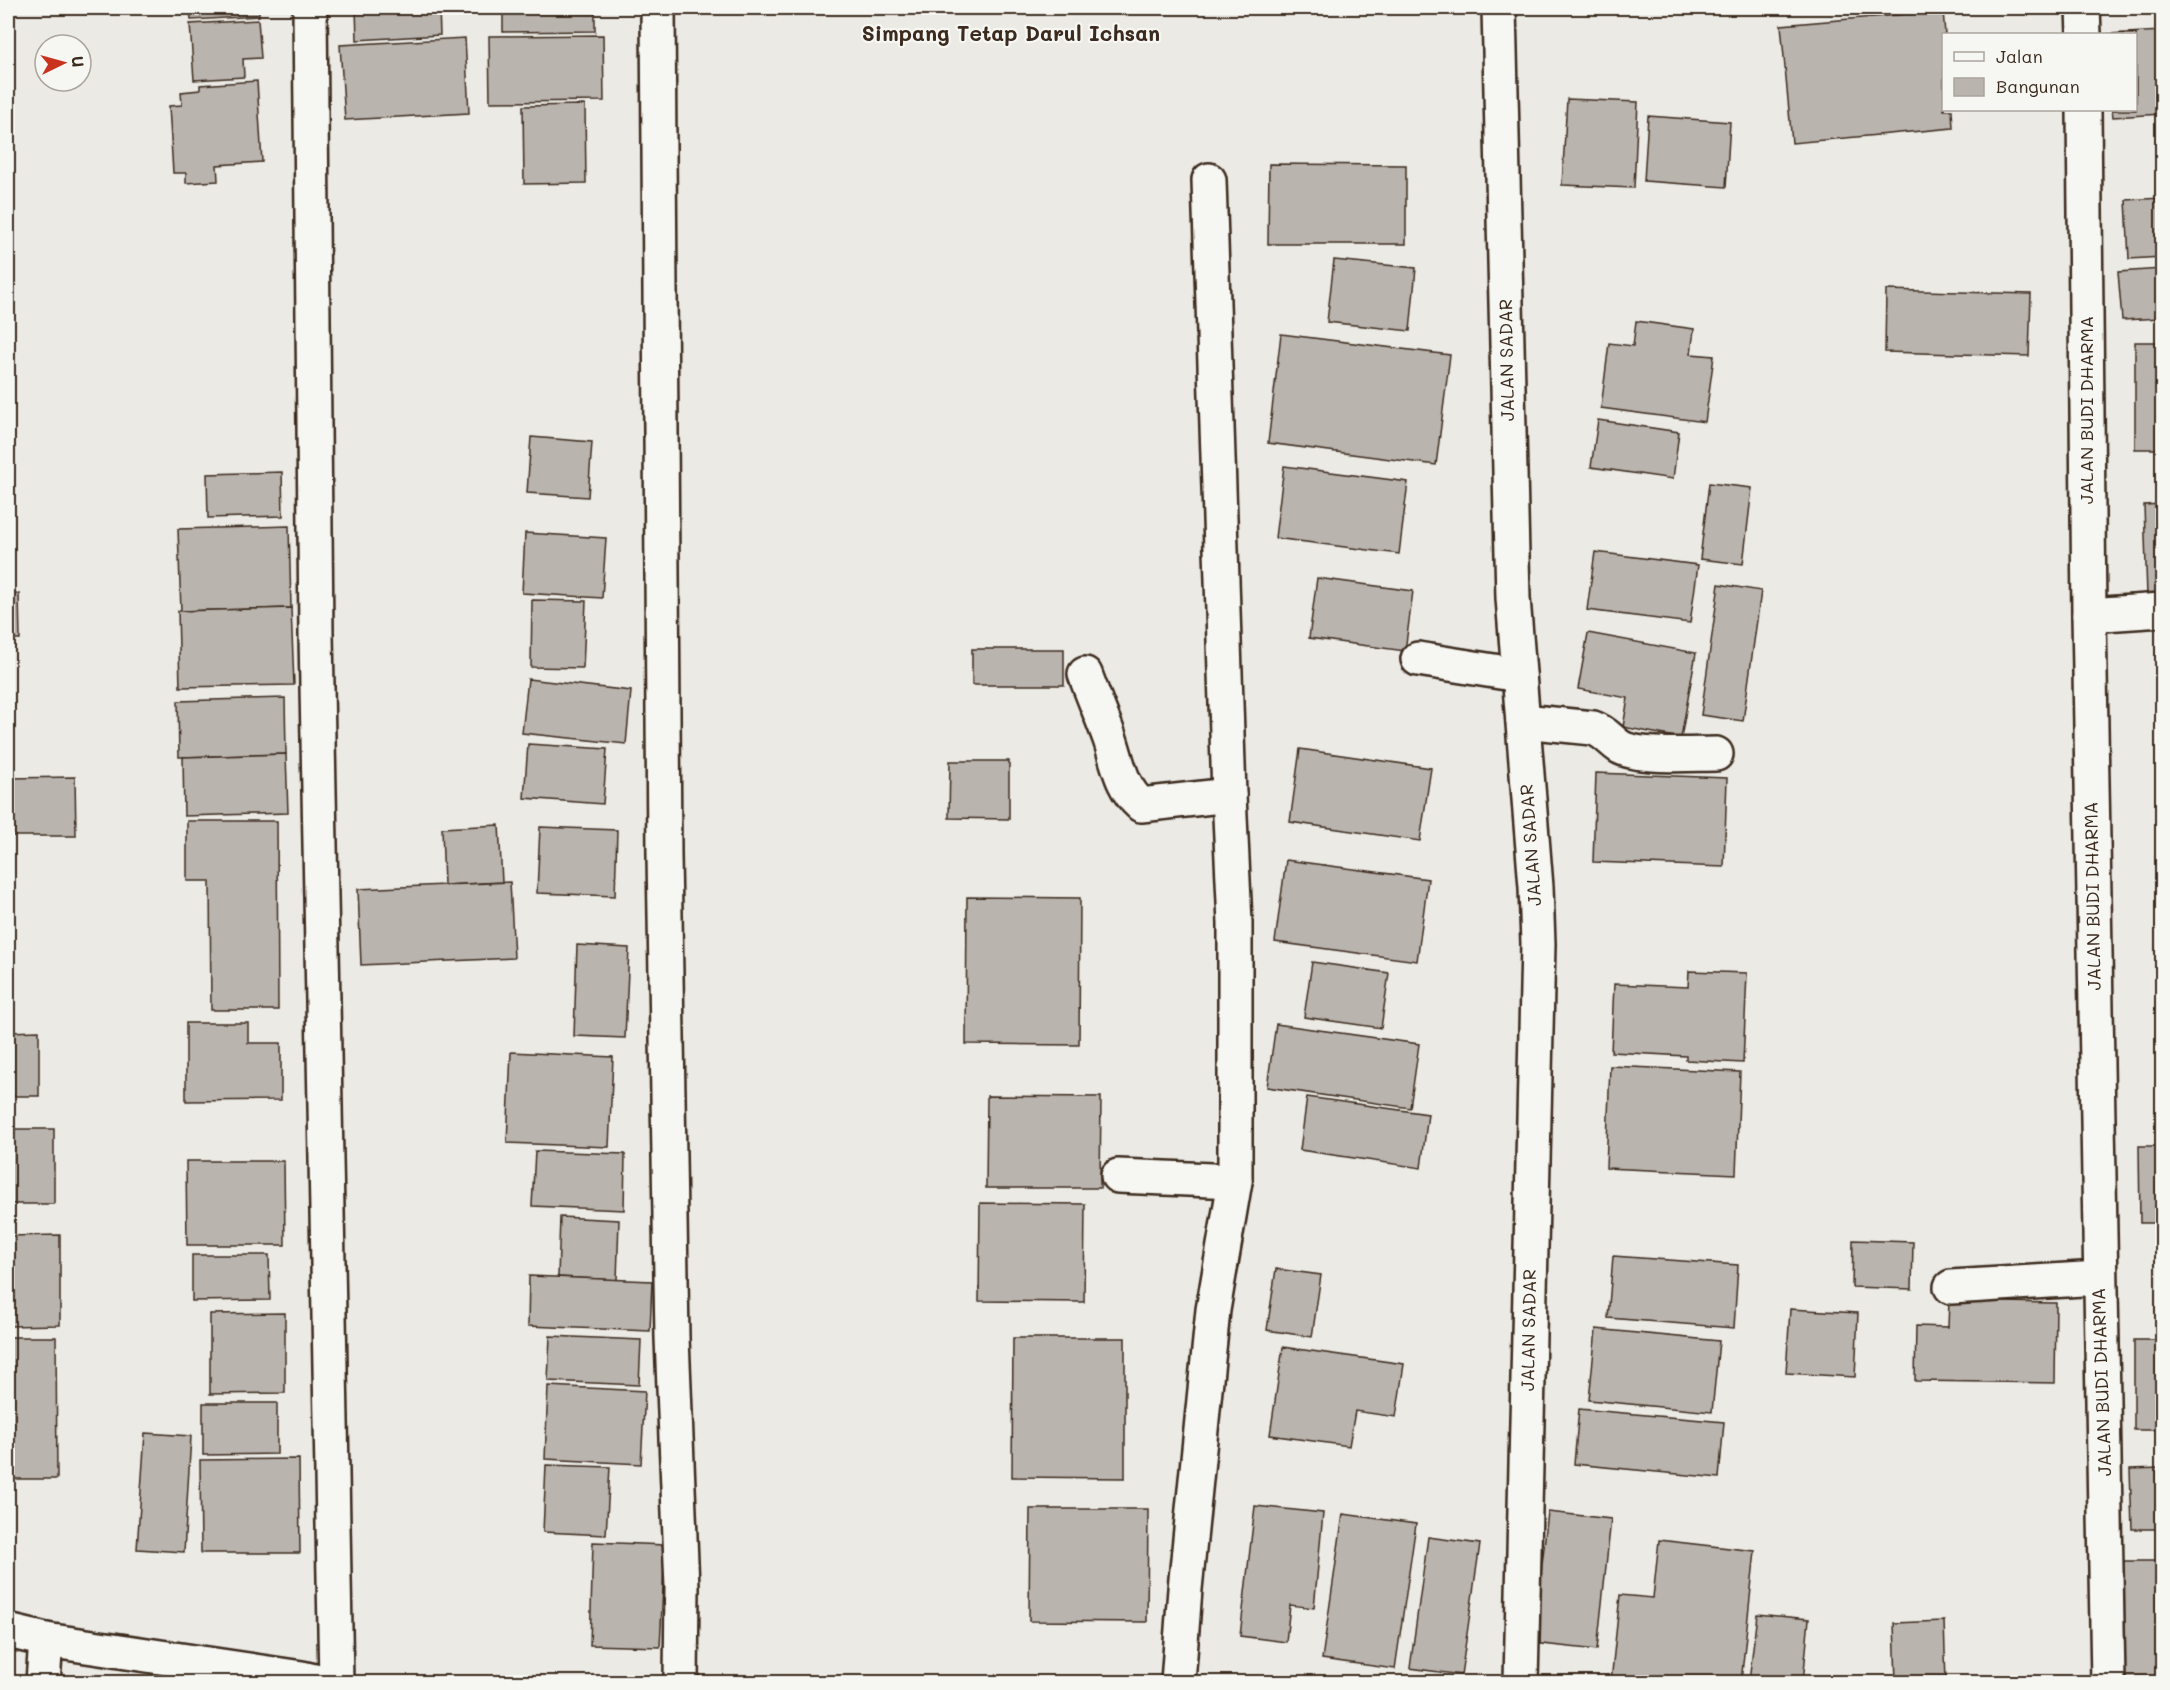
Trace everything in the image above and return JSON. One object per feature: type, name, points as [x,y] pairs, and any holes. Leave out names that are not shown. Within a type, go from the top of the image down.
[{"type":"street","points":[[309,8],[316,646],[336,1683]]},
{"type":"street","points":[[657,8],[664,867],[672,1326],[682,1587],[681,1683]]},
{"type":"street","name":"JALAN SADAR","points":[[1499,8],[1513,598],[1536,887],[1538,944],[1521,1683]]},
{"type":"street","points":[[2083,8],[2084,33]]},
{"type":"street","name":"JALAN BUDI DHARMA","points":[[2084,111],[2099,1278],[2103,1350],[2108,1683]]},
{"type":"street","points":[[1178,1683],[1185,1589],[1213,1310],[1235,1181],[1235,923],[1209,180]]},
{"type":"street","points":[[2089,615],[2163,610]]},
{"type":"street","points":[[1418,659],[1519,675]]},
{"type":"street","points":[[1085,674],[1122,778],[1132,796],[1141,805],[1229,795]]},
{"type":"street","points":[[1523,721],[1593,728],[1603,731],[1621,747],[1637,752],[1716,754]]},
{"type":"street","points":[[1118,1176],[1235,1181]]},
{"type":"street","points":[[1951,1287],[2099,1278]]},
{"type":"street","points":[[8,1631],[46,1640],[308,1681]]},
{"type":"street","points":[[43,1683],[46,1640]]},
{"type":"building","points":[[190,8],[259,8],[259,16],[191,20]]},
{"type":"building","points":[[356,8],[439,8],[440,35],[357,40]]},
{"type":"building","points":[[503,8],[595,8],[595,31],[503,32]]},
{"type":"building","points":[[2143,8],[2162,8],[2162,12],[2143,13]]},
{"type":"building","points":[[1943,11],[1945,33],[1942,33],[1942,111],[1952,111],[1953,128],[1792,143],[1781,25]]},
{"type":"building","points":[[258,20],[261,58],[243,59],[244,77],[194,80],[190,24]]},
{"type":"building","points":[[2162,31],[2162,114],[2113,117],[2112,111],[2137,111],[2137,33],[2126,33]]},
{"type":"building","points":[[603,35],[604,101],[490,102],[489,36]]},
{"type":"building","points":[[465,38],[469,113],[345,120],[340,45]]},
{"type":"building","points":[[257,81],[262,162],[217,165],[218,181],[186,183],[186,173],[173,173],[169,106],[182,105],[181,92],[200,90],[200,85]]},
{"type":"building","points":[[1567,99],[1638,102],[1634,188],[1562,185]]},
{"type":"building","points":[[585,105],[586,183],[524,184],[523,106]]},
{"type":"building","points":[[1648,116],[1730,122],[1726,187],[1644,181]]},
{"type":"building","points":[[1269,164],[1406,165],[1406,244],[1268,244]]},
{"type":"building","points":[[2162,198],[2162,257],[2129,259],[2126,200]]},
{"type":"building","points":[[1334,260],[1416,268],[1410,331],[1327,322]]},
{"type":"building","points":[[2162,269],[2162,318],[2122,320],[2118,272]]},
{"type":"building","points":[[1886,290],[2031,294],[2029,356],[1885,352]]},
{"type":"building","points":[[1636,321],[1694,329],[1691,354],[1714,356],[1705,422],[1601,408],[1609,343],[1633,346]]},
{"type":"building","points":[[1281,334],[1450,355],[1436,465],[1268,443]]},
{"type":"building","points":[[2135,342],[2162,342],[2162,449],[2135,449]]},
{"type":"building","points":[[1598,420],[1679,432],[1673,479],[1591,467]]},
{"type":"building","points":[[531,437],[592,442],[588,497],[527,493]]},
{"type":"building","points":[[1284,466],[1408,482],[1399,554],[1275,538]]},
{"type":"building","points":[[282,472],[283,516],[208,518],[207,474]]},
{"type":"building","points":[[1709,483],[1752,488],[1743,564],[1700,559]]},
{"type":"building","points":[[2162,504],[2162,595],[2147,596],[2144,505]]},
{"type":"building","points":[[289,526],[291,608],[181,611],[178,529]]},
{"type":"building","points":[[525,533],[606,538],[602,598],[522,593]]},
{"type":"building","points":[[1595,552],[1698,565],[1690,623],[1587,610]]},
{"type":"building","points":[[1317,578],[1413,591],[1405,651],[1309,638]]},
{"type":"building","points":[[1719,584],[1761,591],[1743,721],[1701,715]]},
{"type":"building","points":[[8,594],[19,594],[20,639],[8,639]]},
{"type":"building","points":[[532,600],[586,601],[583,668],[531,667]]},
{"type":"building","points":[[291,608],[294,685],[180,687],[178,611]]},
{"type":"building","points":[[1588,633],[1696,653],[1681,738],[1623,727],[1628,698],[1578,689]]},
{"type":"building","points":[[972,649],[1064,649],[1064,685],[972,685]]},
{"type":"building","points":[[528,679],[631,691],[626,744],[522,733]]},
{"type":"building","points":[[285,698],[286,754],[179,757],[178,701]]},
{"type":"building","points":[[528,744],[607,749],[603,804],[524,798]]},
{"type":"building","points":[[1300,749],[1431,768],[1420,841],[1290,822]]},
{"type":"building","points":[[286,754],[288,813],[184,816],[183,757]]},
{"type":"building","points":[[950,761],[1009,761],[1009,819],[949,818]]},
{"type":"building","points":[[1596,773],[1727,778],[1724,867],[1593,862]]},
{"type":"building","points":[[75,777],[76,836],[8,836],[8,778]]},
{"type":"building","points":[[187,821],[277,821],[278,1010],[211,1010],[210,881],[187,881]]},
{"type":"building","points":[[499,825],[502,882],[444,885],[442,828]]},
{"type":"building","points":[[540,827],[617,830],[615,896],[537,893]]},
{"type":"building","points":[[1286,860],[1428,879],[1417,961],[1275,942]]},
{"type":"building","points":[[510,882],[514,958],[361,965],[358,889]]},
{"type":"building","points":[[967,897],[1080,898],[1079,1045],[966,1044]]},
{"type":"building","points":[[577,945],[629,948],[625,1038],[574,1036]]},
{"type":"building","points":[[1312,962],[1389,973],[1381,1028],[1304,1017]]},
{"type":"building","points":[[1689,971],[1747,973],[1743,1063],[1686,1060],[1686,1056],[1611,1052],[1614,984],[1688,987]]},
{"type":"building","points":[[186,1023],[248,1023],[248,1043],[281,1043],[281,1100],[186,1101]]},
{"type":"building","points":[[1276,1024],[1419,1044],[1410,1108],[1267,1087]]},
{"type":"building","points":[[39,1031],[39,1096],[8,1096],[8,1032]]},
{"type":"building","points":[[511,1052],[613,1057],[609,1147],[507,1143]]},
{"type":"building","points":[[1610,1066],[1740,1072],[1736,1174],[1606,1168]]},
{"type":"building","points":[[987,1096],[1101,1097],[1100,1188],[986,1188]]},
{"type":"building","points":[[1307,1097],[1428,1114],[1421,1168],[1300,1150]]},
{"type":"building","points":[[8,1129],[54,1129],[54,1204],[8,1204]]},
{"type":"building","points":[[2139,1146],[2162,1146],[2162,1223],[2140,1223]]},
{"type":"building","points":[[535,1151],[625,1154],[624,1210],[532,1206]]},
{"type":"building","points":[[186,1161],[284,1161],[285,1245],[187,1245]]},
{"type":"building","points":[[980,1203],[1085,1204],[1084,1302],[979,1301]]},
{"type":"building","points":[[560,1217],[619,1220],[617,1280],[558,1277]]},
{"type":"building","points":[[60,1235],[60,1325],[8,1326],[8,1236]]},
{"type":"building","points":[[1853,1240],[1913,1242],[1912,1289],[1852,1287]]},
{"type":"building","points":[[192,1255],[269,1255],[270,1300],[192,1301]]},
{"type":"building","points":[[1613,1256],[1738,1265],[1734,1328],[1608,1318]]},
{"type":"building","points":[[1276,1269],[1321,1275],[1312,1337],[1267,1330]]},
{"type":"building","points":[[529,1276],[652,1281],[650,1331],[528,1326]]},
{"type":"building","points":[[1949,1301],[2056,1303],[2055,1383],[1915,1381],[1916,1326],[1948,1327]]},
{"type":"building","points":[[1790,1309],[1858,1313],[1855,1377],[1786,1373]]},
{"type":"building","points":[[285,1313],[285,1393],[210,1394],[210,1314]]},
{"type":"building","points":[[1596,1329],[1719,1341],[1712,1412],[1589,1400]]},
{"type":"building","points":[[550,1336],[641,1340],[639,1385],[548,1381]]},
{"type":"building","points":[[8,1337],[56,1337],[57,1479],[8,1479]]},
{"type":"building","points":[[1013,1338],[1125,1338],[1125,1478],[1012,1477]]},
{"type":"building","points":[[2134,1340],[2162,1340],[2162,1430],[2134,1430]]},
{"type":"building","points":[[1283,1347],[1404,1364],[1396,1417],[1355,1411],[1349,1446],[1270,1435]]},
{"type":"building","points":[[548,1386],[645,1391],[641,1464],[545,1459]]},
{"type":"building","points":[[203,1403],[277,1403],[277,1454],[203,1455]]},
{"type":"building","points":[[1579,1409],[1724,1422],[1719,1478],[1574,1464]]},
{"type":"building","points":[[145,1433],[191,1436],[184,1552],[137,1549]]},
{"type":"building","points":[[299,1459],[300,1553],[201,1553],[200,1460]]},
{"type":"building","points":[[546,1465],[610,1467],[606,1535],[543,1532]]},
{"type":"building","points":[[2162,1468],[2162,1529],[2132,1529],[2130,1469]]},
{"type":"building","points":[[1255,1506],[1323,1513],[1314,1608],[1290,1605],[1286,1642],[1240,1636]]},
{"type":"building","points":[[1030,1509],[1148,1509],[1147,1622],[1029,1621]]},
{"type":"building","points":[[1548,1512],[1611,1519],[1597,1650],[1533,1643]]},
{"type":"building","points":[[1343,1514],[1416,1524],[1395,1669],[1322,1659]]},
{"type":"building","points":[[1428,1537],[1480,1544],[1461,1675],[1410,1668]]},
{"type":"building","points":[[1659,1540],[1755,1551],[1741,1682],[1611,1682],[1620,1595],[1653,1598]]},
{"type":"building","points":[[593,1542],[665,1545],[660,1647],[590,1645]]},
{"type":"building","points":[[2120,1561],[2162,1561],[2162,1682],[2120,1682]]},
{"type":"building","points":[[1757,1614],[1809,1619],[1803,1682],[1749,1682]]},
{"type":"building","points":[[1944,1621],[1946,1682],[1896,1682],[1894,1623]]},
{"type":"district","name":"Simpang Tetap Darul Ichsan","points":[[1011,34]]}]
